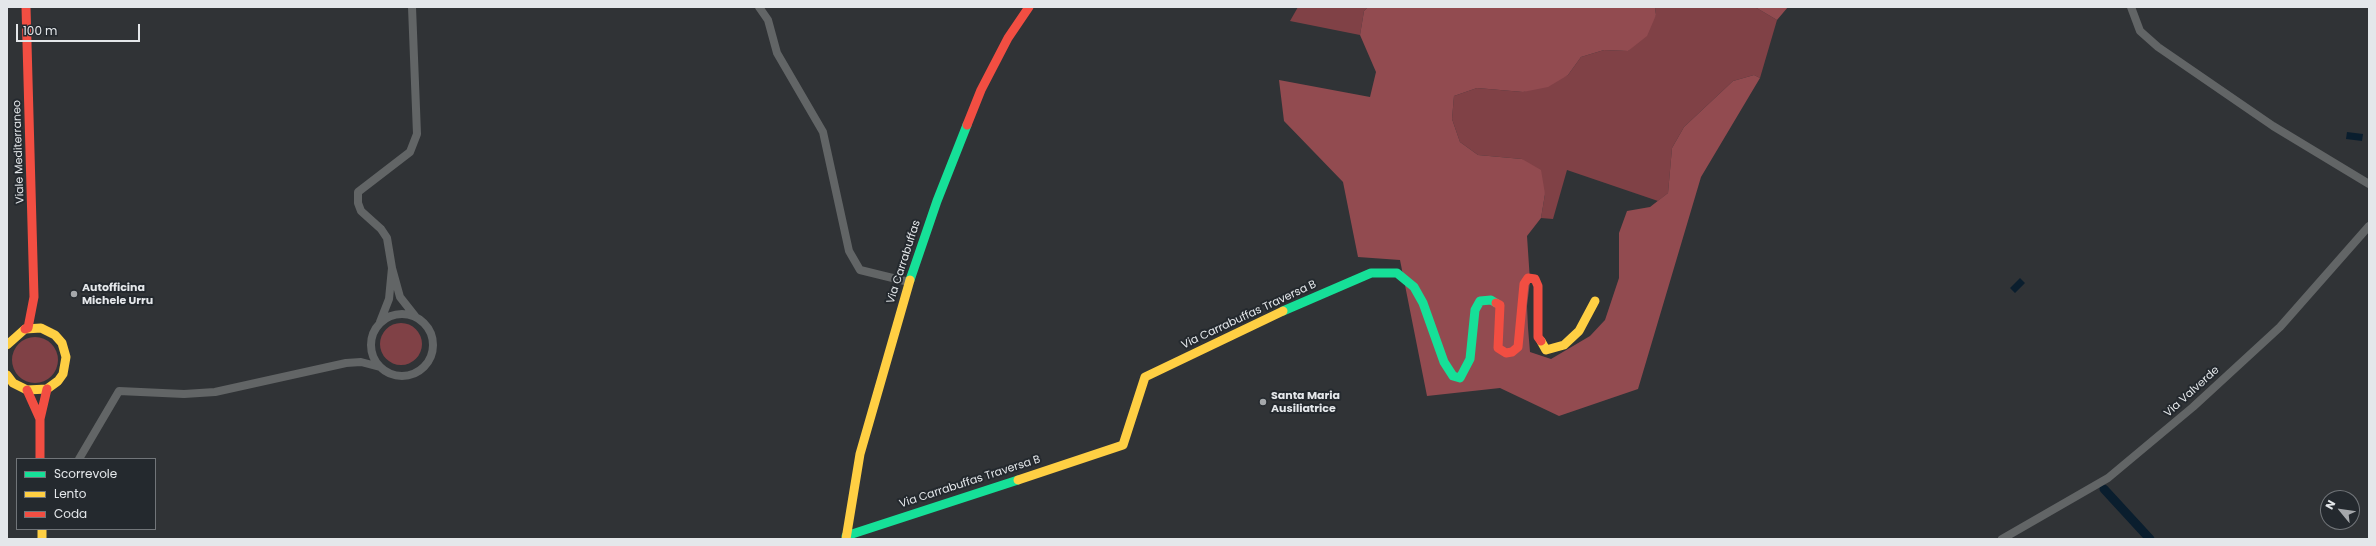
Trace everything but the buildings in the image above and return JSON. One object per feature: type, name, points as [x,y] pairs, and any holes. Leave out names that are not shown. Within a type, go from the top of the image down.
[{"type":"street","name":"Viale Mediterraneo","points":[[25,329],[28,328],[34,297],[26,7]]},
{"type":"street","points":[[80,458],[119,391],[184,394],[216,392],[286,378],[346,363],[361,362],[380,367],[389,373],[399,376],[410,375],[420,371],[427,363],[433,349],[433,341],[428,326],[416,316],[400,297],[392,268],[387,238],[381,228],[361,211],[358,203],[358,192],[410,152],[417,134],[412,7]]},
{"type":"street","points":[[759,7],[768,20],[777,54],[823,132],[849,251],[860,270],[909,282]]},
{"type":"street","name":"Via Carrabuffas","points":[[846,538],[860,454],[909,282],[937,201],[982,90],[1008,38],[1029,7]]},
{"type":"street","points":[[2130,7],[2140,31],[2158,47],[2273,126],[2369,184]]},
{"type":"street","name":"Via Valverde","points":[[2002,539],[2108,478],[2192,407],[2280,327],[2369,226]]},
{"type":"street","points":[[380,367],[374,358],[371,348],[372,337],[380,324],[389,298],[392,268]]},
{"type":"street","name":"Via Carrabuffas Traversa B","points":[[846,538],[1123,445],[1145,377],[1213,346],[1269,317],[1371,273],[1397,273],[1414,287],[1423,304],[1444,362],[1453,376],[1460,378],[1465,372],[1470,359],[1475,310],[1480,301],[1491,300],[1500,305],[1498,348],[1506,353],[1512,352],[1518,347],[1524,284],[1528,278],[1535,279],[1538,286],[1538,337],[1546,350],[1564,345],[1579,331],[1594,301]]},
{"type":"street","name":"Viale Mediterraneo","points":[[34,297],[42,328]]},
{"type":"street","points":[[380,324],[393,314],[400,313],[416,316]]},
{"type":"street","points":[[7,345],[18,333],[25,329],[42,328],[55,335],[62,343],[66,357],[63,374],[58,381],[47,389],[37,391],[26,390],[13,383],[7,374]]},
{"type":"street","points":[[361,362],[371,348]]},
{"type":"street","points":[[40,458],[40,419],[47,389]]},
{"type":"street","points":[[26,390],[40,419]]},
{"type":"shaded area","points":[[1298,7],[1368,7],[1364,11],[1360,35],[1290,21]]},
{"type":"shaded area","points":[[1368,7],[1655,7],[1656,15],[1647,36],[1628,51],[1604,50],[1581,57],[1568,75],[1548,87],[1523,92],[1477,88],[1454,96],[1452,119],[1460,142],[1478,155],[1522,159],[1541,170],[1545,194],[1541,218],[1527,236],[1530,281],[1527,306],[1528,328],[1530,352],[1551,359],[1590,336],[1605,320],[1619,278],[1619,233],[1627,211],[1650,207],[1668,193],[1672,148],[1684,127],[1733,81],[1754,75],[1760,78],[1701,177],[1638,389],[1559,416],[1500,388],[1427,396],[1400,260],[1358,257],[1343,182],[1284,121],[1279,80],[1370,97],[1376,72],[1360,35],[1364,11]]},
{"type":"shaded area","points":[[1655,7],[1755,7],[1777,20],[1760,78],[1754,75],[1733,81],[1684,127],[1672,148],[1668,193],[1658,201],[1567,170],[1553,219],[1541,218],[1545,194],[1522,159],[1478,155],[1460,142],[1452,119],[1454,96],[1477,88],[1523,92],[1568,75],[1581,57],[1604,50],[1628,51],[1656,15]]},
{"type":"shaded area","points":[[1755,7],[1788,7],[1777,20]]},
{"type":"shaded area","points":[[401,323],[416,329],[422,344],[416,359],[401,365],[386,359],[380,344],[386,329]]},
{"type":"shaded area","points":[[35,337],[48,341],[54,347],[58,360],[54,373],[48,379],[35,383],[22,379],[16,373],[12,360],[16,347],[22,341]]},
{"type":"water","points":[[2347,132],[2363,134],[2362,141],[2346,139]]},
{"type":"water","points":[[2020,278],[2025,283],[2015,293],[2010,288]]},
{"type":"waterway","points":[[2104,489],[2150,539]]},
{"type":"traffic: fast","points":[[910,280],[937,201],[967,125]]},
{"type":"traffic: fast","points":[[1283,311],[1371,273],[1397,273],[1414,287],[1423,303],[1444,362],[1453,376],[1460,378],[1470,359],[1475,310],[1480,301],[1491,300],[1496,303]]},
{"type":"traffic: fast","points":[[846,536],[1018,480]]},
{"type":"traffic: slow","points":[[846,539],[860,454],[910,280]]},
{"type":"traffic: slow","points":[[1541,341],[1546,350],[1564,345],[1579,331],[1595,301]]},
{"type":"traffic: slow","points":[[1018,480],[1123,445],[1145,377],[1283,311]]},
{"type":"traffic: slow","points":[[7,345],[25,329],[41,328],[55,335],[62,343],[66,357],[63,374],[58,381],[47,389],[27,390],[13,383],[7,375]]},
{"type":"traffic: slow","points":[[42,530],[42,539]]},
{"type":"traffic: jam","points":[[25,329],[28,328],[34,297],[26,7]]},
{"type":"traffic: jam","points":[[967,125],[981,90],[1008,38],[1029,7]]},
{"type":"traffic: jam","points":[[1496,303],[1500,305],[1498,348],[1506,353],[1512,352],[1518,347],[1524,284],[1528,278],[1535,279],[1538,286],[1538,337],[1541,341]]},
{"type":"traffic: jam","points":[[40,458],[40,419],[47,389]]},
{"type":"traffic: jam","points":[[27,390],[40,419]]},
{"type":"place","name":"Autofficina Michele Urru","points":[[74,294]]},
{"type":"place","name":"Santa Maria Ausiliatrice","points":[[1263,402]]}]
